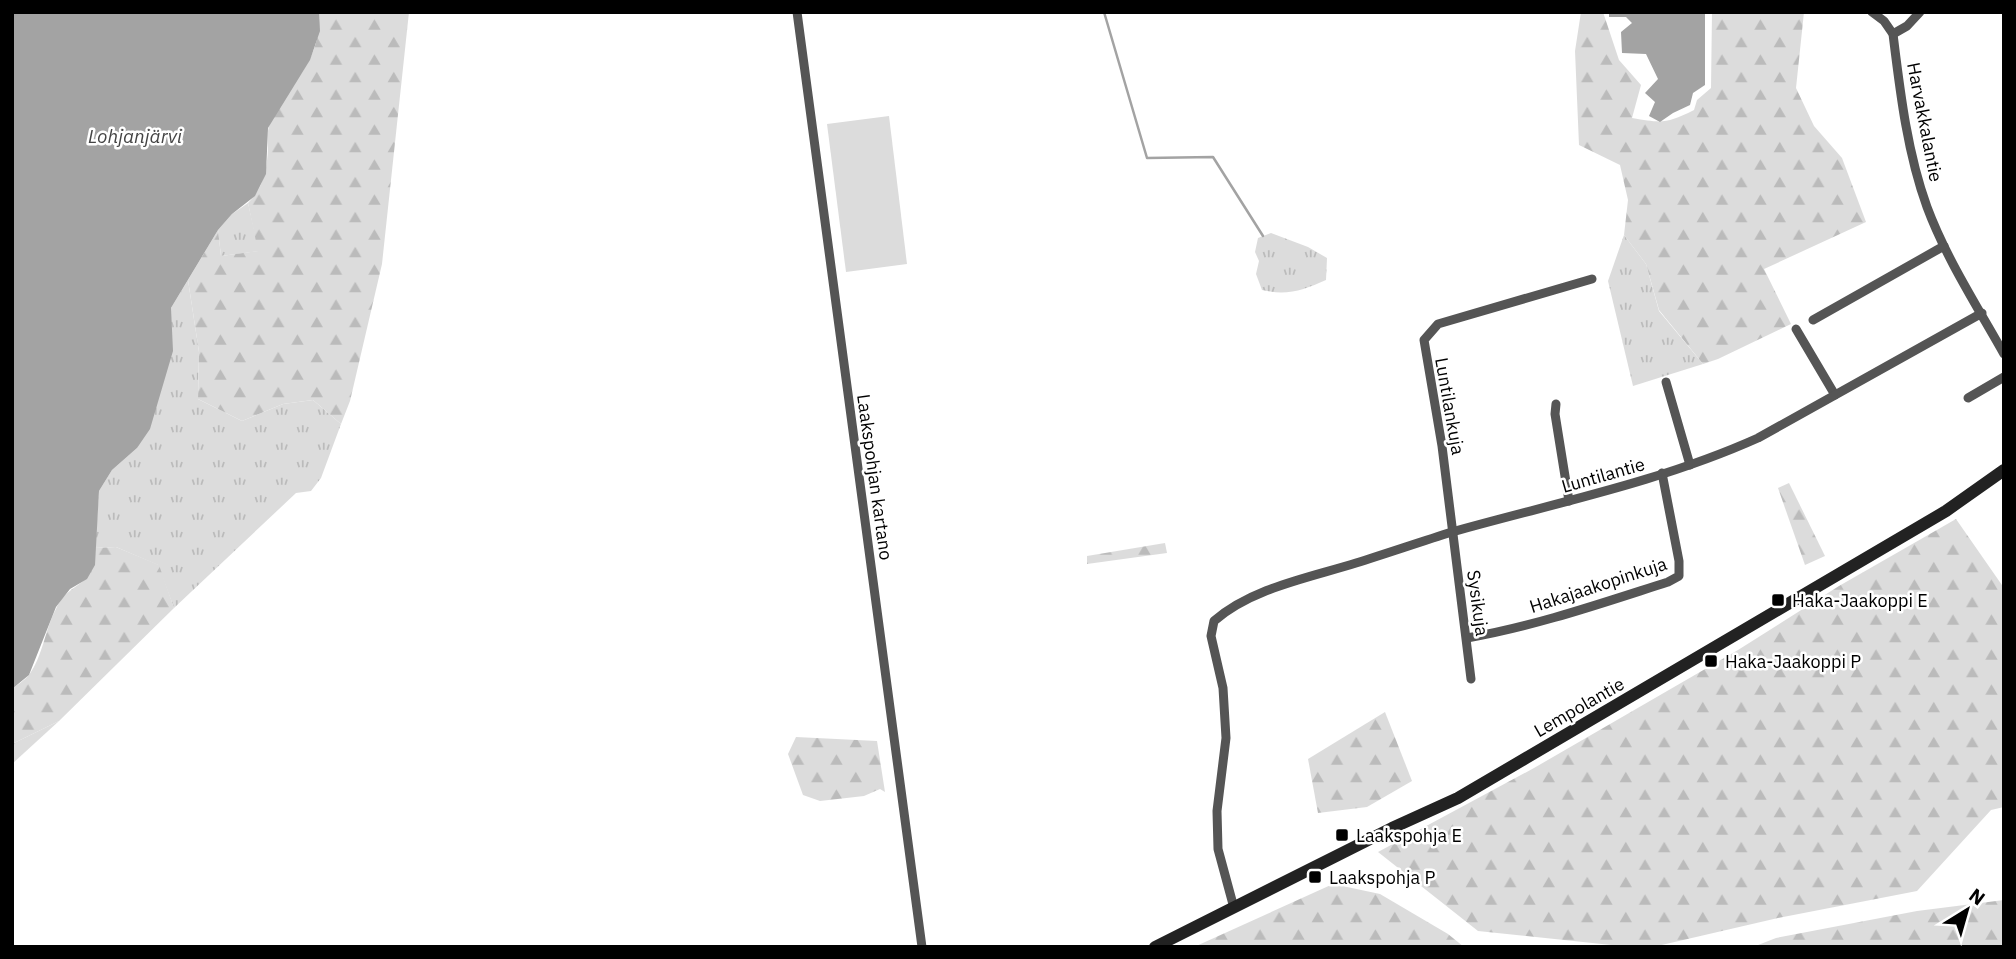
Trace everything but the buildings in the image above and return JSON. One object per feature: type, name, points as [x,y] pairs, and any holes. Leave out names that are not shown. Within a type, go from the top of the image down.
[{"type":"street","name":"Laakspohjan kartano","points":[[797,12],[922,947]]},
{"type":"street","points":[[1872,12],[1884,21],[1893,34],[1907,26],[1920,12]]},
{"type":"street","name":"Harvakkalantie","points":[[1893,34],[1914,160],[1927,206],[1944,246],[2003,351]]},
{"type":"street","points":[[1813,320],[1944,246]]},
{"type":"street","name":"Luntilankuja","points":[[1452,533],[1442,446],[1424,340],[1438,324],[1592,279]]},
{"type":"street","name":"Luntilantie","points":[[1234,908],[1218,849],[1217,811],[1226,738],[1223,688],[1211,636],[1214,621],[1224,613],[1275,588],[1452,533],[1690,465],[1758,438],[1982,313]]},
{"type":"street","points":[[1796,329],[1835,395]]},
{"type":"street","points":[[1968,398],[2004,377]]},
{"type":"street","points":[[1666,382],[1690,465]]},
{"type":"street","points":[[1556,404],[1555,414],[1569,501]]},
{"type":"street","name":"Lempolantie","points":[[1155,947],[1392,828],[1458,798],[1946,511],[2004,470]]},
{"type":"street","name":"Hakajaakopinkuja","points":[[1467,638],[1501,632],[1573,612],[1668,582],[1679,576],[1679,561],[1662,474]]},
{"type":"street","name":"Sysikuja","points":[[1452,533],[1471,679]]},
{"type":"green space","points":[[319,12],[409,12],[382,264],[350,401],[341,424],[313,400],[283,404],[242,421],[198,399],[199,352],[188,280],[218,230],[221,256],[258,251],[248,203],[258,191],[264,177],[269,126],[315,47]]},
{"type":"green space","points":[[1581,12],[1603,12],[1619,60],[1641,85],[1632,118],[1657,121],[1677,118],[1694,110],[1697,100],[1711,88],[1712,12],[1804,12],[1796,88],[1814,126],[1842,158],[1866,222],[1764,269],[1791,324],[1703,364],[1659,310],[1646,264],[1624,235],[1628,200],[1620,165],[1579,145],[1575,51]]},
{"type":"green space","points":[[889,116],[907,264],[846,272],[827,124]]},
{"type":"green space","points":[[248,203],[259,251],[221,256],[218,230],[232,214]]},
{"type":"green space","points":[[1271,233],[1308,247],[1327,258],[1326,280],[1295,291],[1262,290],[1256,274],[1259,261],[1255,252],[1258,238]]},
{"type":"green space","points":[[1624,235],[1646,264],[1659,311],[1703,364],[1633,386],[1608,281]]},
{"type":"green space","points":[[188,280],[199,352],[198,399],[242,421],[283,404],[313,400],[341,424],[321,478],[311,491],[296,493],[174,608],[158,565],[116,547],[95,548],[99,491],[112,470],[137,448],[171,308]]},
{"type":"green space","points":[[1789,483],[1825,556],[1805,565],[1778,488]]},
{"type":"green space","points":[[1956,519],[2004,588],[2004,807],[1991,810],[1917,891],[1778,918],[1653,947],[1630,947],[1478,931],[1378,852],[1534,768]]},
{"type":"green space","points":[[1165,543],[1167,553],[1087,564],[1087,556]]},
{"type":"green space","points":[[116,547],[159,565],[174,608],[59,721],[12,744],[12,689],[34,668],[52,617],[62,599],[87,578],[94,561],[95,548]]},
{"type":"green space","points":[[1385,712],[1412,781],[1367,807],[1318,813],[1308,759]]},
{"type":"green space","points":[[59,721],[12,764],[12,744]]},
{"type":"green space","points":[[796,737],[877,741],[885,792],[880,789],[864,796],[820,801],[803,795],[788,754]]},
{"type":"green space","points":[[1333,884],[1380,894],[1448,934],[1464,947],[1194,947]]},
{"type":"green space","points":[[2004,900],[2004,947],[1753,947],[1776,938],[1917,911]]},
{"type":"water","name":"Lohjanjärvi","points":[[12,12],[319,12],[320,31],[310,60],[268,128],[266,174],[255,196],[232,214],[218,230],[171,308],[173,351],[150,429],[137,448],[112,470],[99,491],[95,565],[87,579],[70,589],[56,607],[29,675],[12,689]]},
{"type":"water","points":[[1609,12],[1705,12],[1705,85],[1693,93],[1690,105],[1660,122],[1649,116],[1655,102],[1645,93],[1658,79],[1646,54],[1622,53],[1621,32],[1632,23],[1626,17],[1609,17]]},
{"type":"waterway","points":[[1104,12],[1147,158],[1213,157],[1263,236]]},
{"type":"place","name":"Haka-Jaakoppi E","points":[[1778,600]]},
{"type":"place","name":"Haka-Jaakoppi P","points":[[1711,661]]},
{"type":"place","name":"Laakspohja E","points":[[1342,835]]},
{"type":"place","name":"Laakspohja P","points":[[1315,877]]}]
